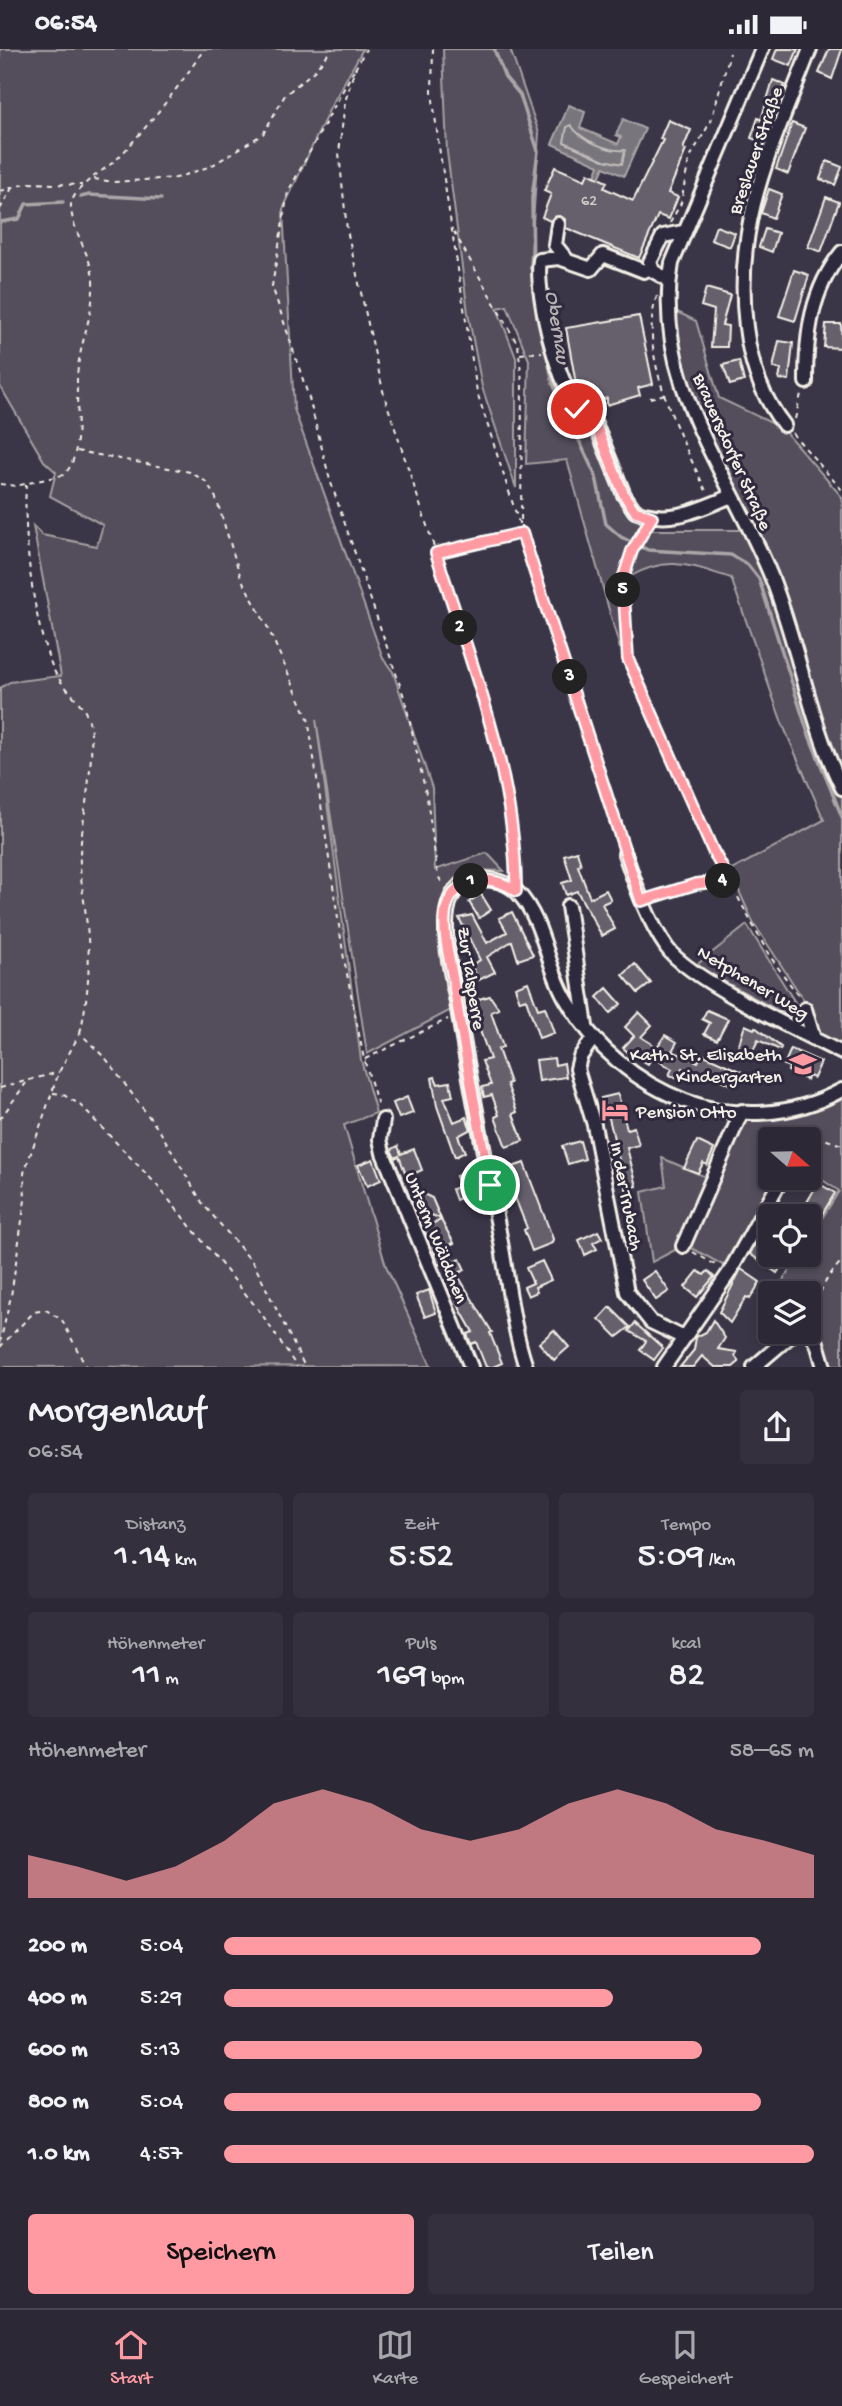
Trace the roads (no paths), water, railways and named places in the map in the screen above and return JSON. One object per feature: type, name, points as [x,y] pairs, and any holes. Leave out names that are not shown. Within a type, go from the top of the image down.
[{"type":"street","name":"Brauersdorfer Straße","points":[[762,49],[683,232],[669,280],[671,345],[682,387],[773,582],[814,720],[842,788]]},
{"type":"street","name":"Breslauer Straße","points":[[788,429],[767,404],[748,347],[742,289],[744,241],[756,192],[810,49]]},
{"type":"street","points":[[558,224],[555,245],[567,260]]},
{"type":"street","points":[[669,280],[659,276],[651,267],[651,258],[663,236],[683,232]]},
{"type":"street","points":[[806,382],[809,320],[825,276],[842,252]]},
{"type":"street","points":[[651,267],[645,271],[605,255],[592,269],[567,260],[542,259],[539,263],[547,319],[563,381],[577,409],[587,421],[595,423],[624,495],[635,511],[652,517],[689,515],[732,496]]},
{"type":"street","name":"Netphener Weg","points":[[625,854],[641,901],[669,950],[698,973],[842,1053]]},
{"type":"street","name":"Zur Talsperre","points":[[526,1367],[457,1002],[445,918],[454,893],[465,883],[495,880],[516,891],[538,927],[564,997],[589,1035]]},
{"type":"street","points":[[568,906],[589,1035],[652,1088],[701,1106],[742,1111],[797,1107],[842,1090]]},
{"type":"street","points":[[805,1009],[814,1039]]},
{"type":"street","name":"In der Trubach","points":[[589,1035],[577,1069],[594,1125],[627,1292],[651,1322],[684,1338]]},
{"type":"street","points":[[683,1246],[742,1111]]},
{"type":"street","name":"Unterm Wäldchen","points":[[383,1120],[380,1139],[383,1153],[471,1367]]},
{"type":"street","points":[[664,1367],[729,1273],[775,1190]]},
{"type":"street","points":[[754,1367],[781,1344]]},
{"type":"street","points":[[817,1344],[824,1367]]},
{"type":"water","points":[[569,105],[585,112],[580,128],[618,144],[621,137],[616,135],[623,119],[645,129],[624,176],[604,167],[599,178],[595,176],[599,165],[552,144]]},
{"type":"waterway","name":"Obernau","points":[[494,49],[505,77],[520,95],[538,151],[532,198],[533,275]]},
{"type":"waterway","points":[[81,197],[89,195],[161,199]]},
{"type":"waterway","points":[[0,222],[19,219],[26,204],[63,202]]},
{"type":"waterway","name":"Obernau","points":[[536,300],[553,384],[596,477],[606,524],[621,537],[648,550],[731,555],[748,565],[759,579],[807,730],[842,817]]},
{"type":"place","name":"Kath. St. Elisabeth Kindergarten","points":[[803,1064]]},
{"type":"place","name":"Pension Otto","points":[[615,1110]]}]
